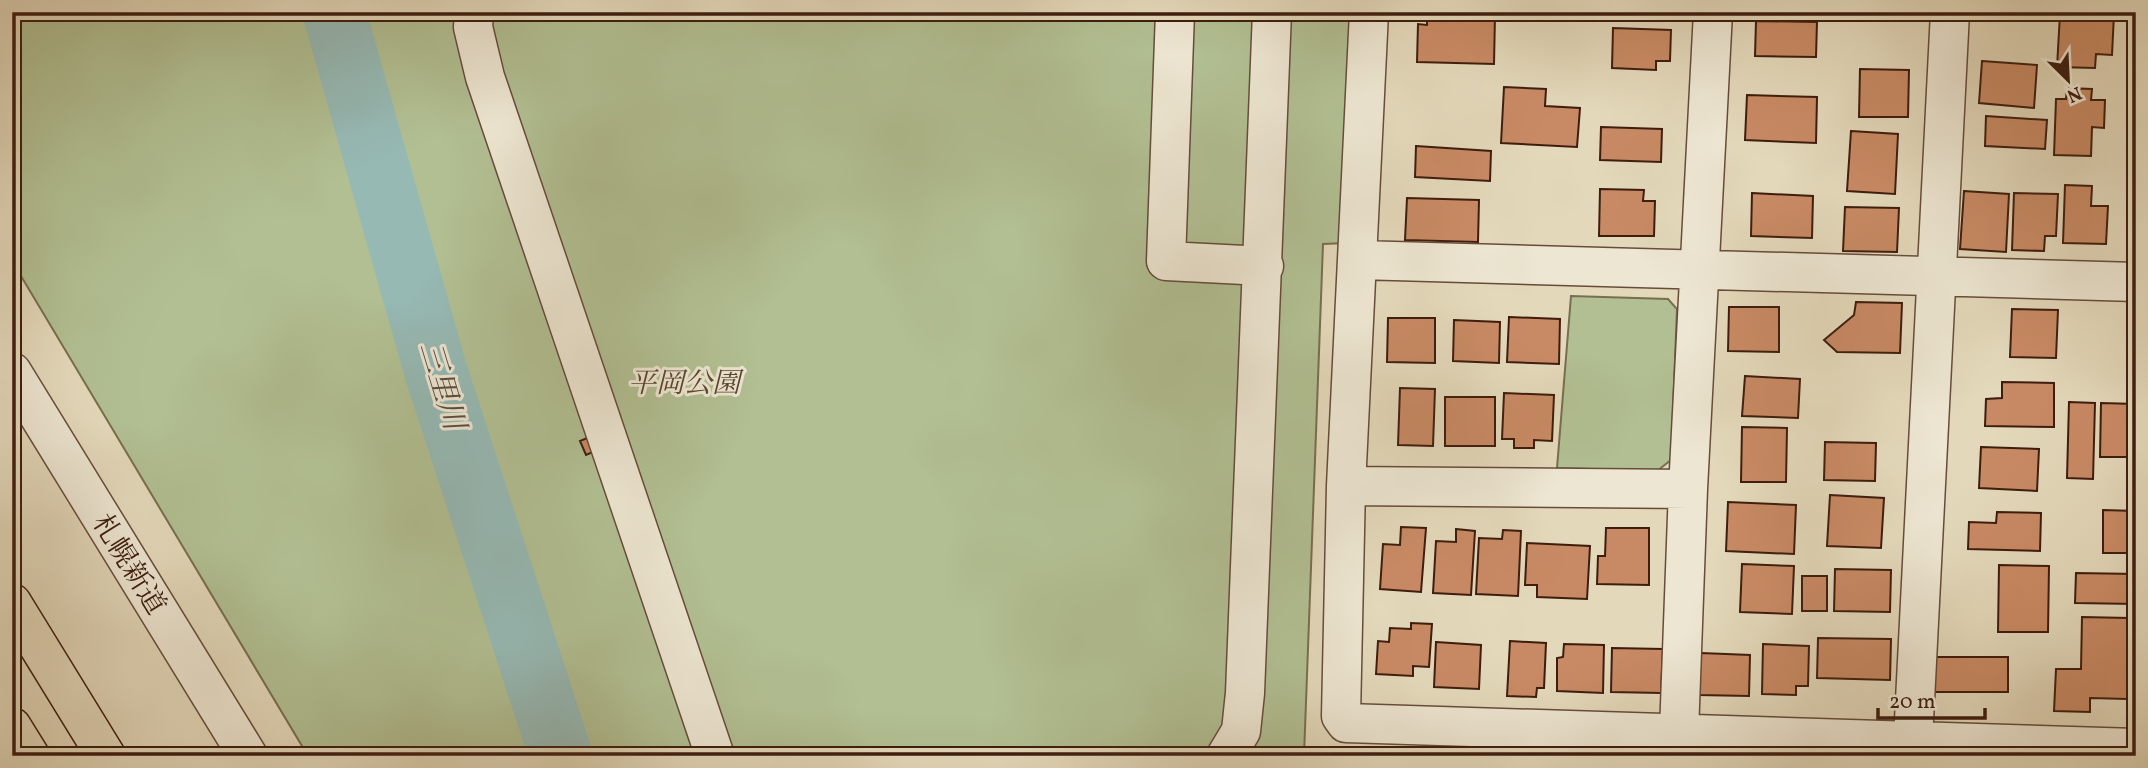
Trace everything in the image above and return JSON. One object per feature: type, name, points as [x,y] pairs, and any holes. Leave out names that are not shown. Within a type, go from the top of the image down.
[{"type":"highway","points":[[12,603],[106,756]]},
{"type":"highway","points":[[12,727],[30,756]]},
{"type":"street","points":[[474,12],[473,27],[485,76],[715,756]]},
{"type":"street","points":[[1175,12],[1166,261],[1264,266]]},
{"type":"street","points":[[1226,756],[1241,731],[1245,694],[1272,12]]},
{"type":"street","points":[[1369,12],[1346,486],[1341,716],[1346,723],[2136,748]]},
{"type":"street","points":[[1679,732],[1698,270],[1713,12]]},
{"type":"street","points":[[1913,740],[1950,12]]},
{"type":"street","points":[[1359,260],[2136,282]]},
{"type":"street","name":"札幌新道","points":[[12,372],[114,543],[248,756]]},
{"type":"street","points":[[1346,486],[1688,489]]},
{"type":"green space","name":"平岡公園","points":[[12,12],[1355,12],[1347,243],[1323,244],[1304,756],[308,756],[12,261]]},
{"type":"green space","points":[[1571,296],[1668,299],[1677,309],[1671,460],[1657,471],[1557,468]]},
{"type":"building","points":[[1427,13],[1495,15],[1494,64],[1417,62],[1418,24],[1427,25]]},
{"type":"building","points":[[2060,14],[2114,14],[2112,55],[2096,54],[2095,68],[2057,67]]},
{"type":"building","points":[[1756,21],[1817,22],[1816,57],[1755,56]]},
{"type":"building","points":[[1613,28],[1671,30],[1670,61],[1656,61],[1656,70],[1612,68]]},
{"type":"building","points":[[1982,61],[2037,65],[2034,108],[1979,103]]},
{"type":"building","points":[[1860,69],[1909,70],[1908,117],[1859,117]]},
{"type":"building","points":[[1504,87],[1546,89],[1545,106],[1580,108],[1577,147],[1501,143]]},
{"type":"building","points":[[2067,88],[2092,89],[2091,100],[2105,100],[2104,128],[2092,127],[2091,156],[2054,155],[2056,99],[2066,99]]},
{"type":"building","points":[[1747,95],[1817,97],[1816,143],[1745,140]]},
{"type":"building","points":[[1986,116],[2047,120],[2045,149],[1985,146]]},
{"type":"building","points":[[1601,127],[1662,129],[1661,162],[1600,160]]},
{"type":"building","points":[[1851,131],[1898,134],[1895,194],[1847,191]]},
{"type":"building","points":[[1416,146],[1491,151],[1490,181],[1415,177]]},
{"type":"building","points":[[2065,185],[2092,186],[2091,206],[2108,206],[2106,244],[2063,243]]},
{"type":"building","points":[[1600,189],[1644,190],[1643,201],[1655,201],[1654,236],[1599,236]]},
{"type":"building","points":[[1964,191],[2009,194],[2006,252],[1960,249]]},
{"type":"building","points":[[1752,193],[1813,196],[1812,238],[1751,236]]},
{"type":"building","points":[[2014,193],[2058,194],[2056,236],[2045,236],[2044,251],[2012,250]]},
{"type":"building","points":[[1407,198],[1479,200],[1478,242],[1405,240]]},
{"type":"building","points":[[1845,207],[1899,208],[1897,252],[1843,251]]},
{"type":"building","points":[[1856,302],[1902,303],[1900,353],[1837,352],[1824,340],[1854,315]]},
{"type":"building","points":[[1729,307],[1779,307],[1779,352],[1728,351]]},
{"type":"building","points":[[2012,309],[2058,310],[2056,358],[2010,357]]},
{"type":"building","points":[[1509,317],[1560,319],[1559,364],[1507,362]]},
{"type":"building","points":[[1388,318],[1435,318],[1435,363],[1387,362]]},
{"type":"building","points":[[1454,320],[1500,322],[1499,363],[1453,361]]},
{"type":"building","points":[[1745,376],[1800,379],[1798,418],[1742,416]]},
{"type":"building","points":[[2002,382],[2054,383],[2054,427],[1985,426],[1986,399],[2002,398]]},
{"type":"building","points":[[1400,388],[1435,389],[1433,446],[1398,445]]},
{"type":"building","points":[[1504,393],[1554,395],[1552,441],[1534,440],[1534,448],[1514,448],[1514,439],[1502,439]]},
{"type":"building","points":[[1445,397],[1495,397],[1495,446],[1445,446]]},
{"type":"building","points":[[2069,402],[2095,403],[2093,479],[2067,478]]},
{"type":"building","points":[[2101,403],[2136,404],[2136,457],[2100,457]]},
{"type":"building","points":[[1742,427],[1787,428],[1786,482],[1741,482]]},
{"type":"building","points":[[594,435],[600,449],[586,455],[580,441]]},
{"type":"building","points":[[1825,442],[1876,443],[1875,481],[1824,480]]},
{"type":"building","points":[[1981,447],[2039,449],[2037,491],[1979,488]]},
{"type":"building","points":[[2131,466],[2136,467],[2136,496],[2130,496]]},
{"type":"building","points":[[1830,495],[1884,498],[1881,548],[1827,546]]},
{"type":"building","points":[[1728,502],[1796,505],[1794,554],[1726,551]]},
{"type":"building","points":[[2103,510],[2136,511],[2136,553],[2103,553]]},
{"type":"building","points":[[1997,512],[2041,513],[2040,551],[1968,549],[1969,522],[1996,523]]},
{"type":"building","points":[[1401,527],[1426,528],[1421,592],[1380,589],[1383,544],[1400,545]]},
{"type":"building","points":[[1606,528],[1649,528],[1649,585],[1597,584],[1598,556],[1605,556]]},
{"type":"building","points":[[1456,529],[1475,531],[1471,595],[1433,593],[1436,541],[1456,542]]},
{"type":"building","points":[[1503,530],[1521,531],[1518,596],[1476,594],[1479,538],[1502,539]]},
{"type":"building","points":[[1527,543],[1590,546],[1587,599],[1537,597],[1537,585],[1525,585]]},
{"type":"building","points":[[1742,564],[1794,566],[1792,614],[1740,612]]},
{"type":"building","points":[[1999,565],[2049,566],[2048,632],[1998,632]]},
{"type":"building","points":[[1835,569],[1891,570],[1890,612],[1834,611]]},
{"type":"building","points":[[2076,573],[2136,574],[2136,604],[2075,603]]},
{"type":"building","points":[[1802,576],[1827,576],[1827,611],[1802,611]]},
{"type":"building","points":[[2082,617],[2129,618],[2127,699],[2090,698],[2090,712],[2054,711],[2056,669],[2081,669]]},
{"type":"building","points":[[1411,623],[1432,624],[1429,667],[1413,666],[1413,676],[1376,674],[1378,641],[1389,642],[1390,628],[1411,629]]},
{"type":"building","points":[[1818,638],[1891,639],[1890,680],[1817,678]]},
{"type":"building","points":[[1510,641],[1546,643],[1544,688],[1537,688],[1536,697],[1507,696]]},
{"type":"building","points":[[1436,642],[1481,645],[1479,689],[1434,687]]},
{"type":"building","points":[[1564,644],[1604,645],[1603,693],[1557,691],[1557,658],[1563,657]]},
{"type":"building","points":[[1763,644],[1809,646],[1808,686],[1796,686],[1796,695],[1762,694]]},
{"type":"building","points":[[1612,648],[1663,649],[1661,693],[1611,692]]},
{"type":"building","points":[[1701,653],[1750,655],[1749,696],[1699,695]]},
{"type":"building","points":[[1934,657],[2008,657],[2008,692],[1934,692]]},
{"type":"waterway","name":"三里川","points":[[334,12],[436,372],[561,756]]}]
